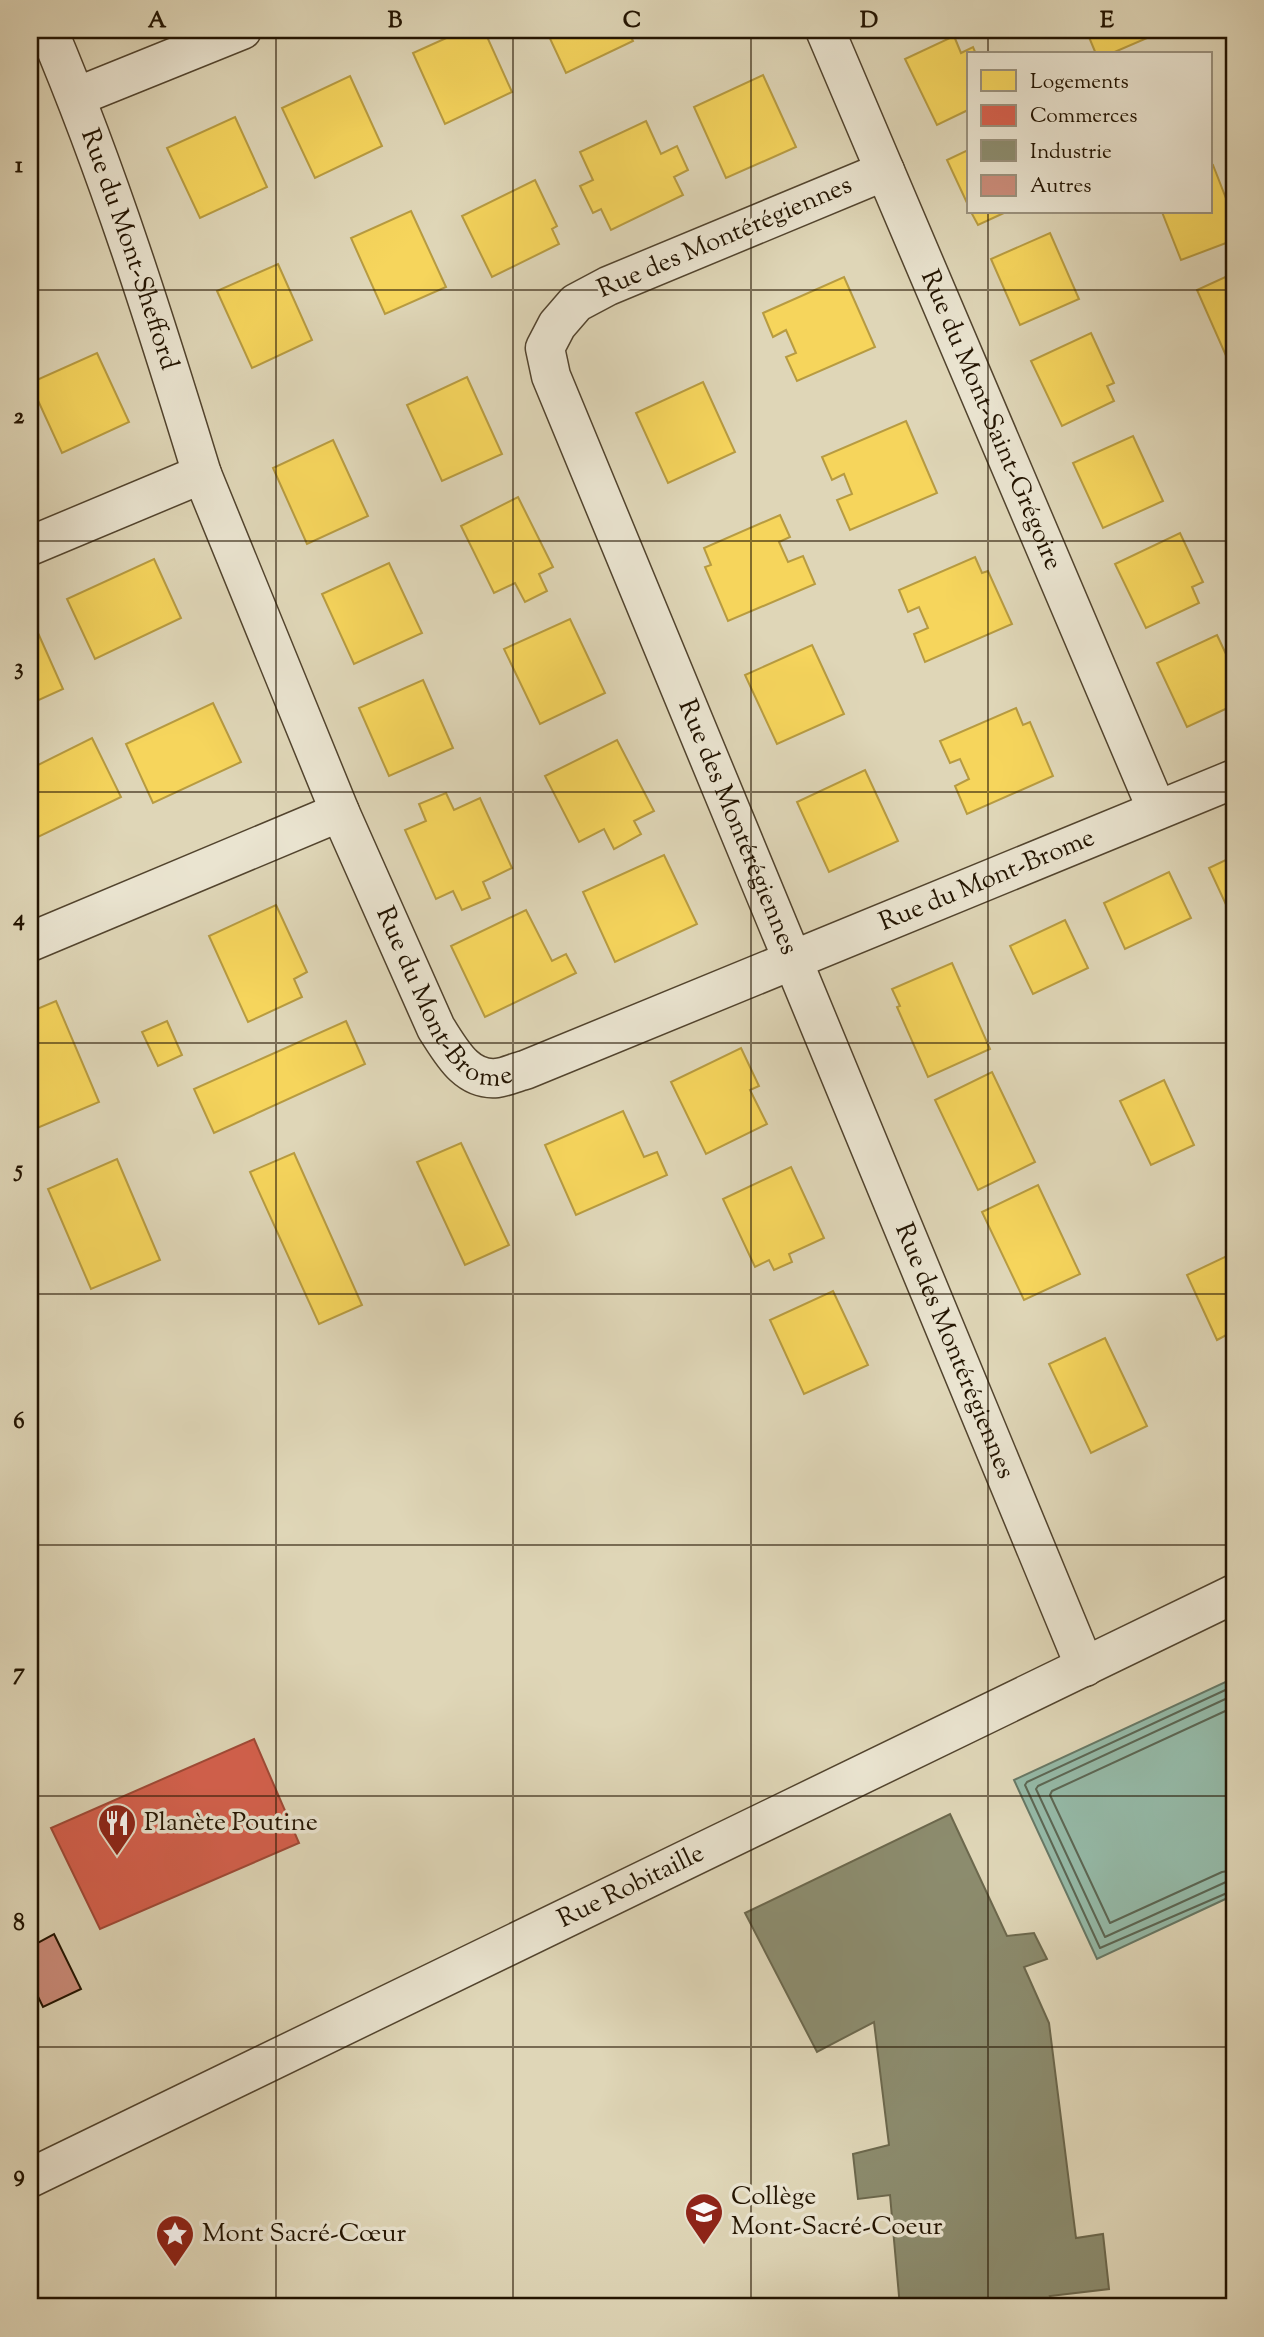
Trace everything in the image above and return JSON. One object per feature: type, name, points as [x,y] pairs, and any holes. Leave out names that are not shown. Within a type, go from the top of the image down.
[{"type":"street","name":"Rue du Mont-Shefford","points":[[48,30],[76,97],[143,282],[202,474]]},
{"type":"street","points":[[76,97],[242,30]]},
{"type":"street","name":"Rue du Mont-Saint-Grégoire","points":[[825,30],[1157,810]]},
{"type":"street","name":"Rue des Montérégiennes","points":[[885,171],[608,286],[576,303],[557,325],[545,348],[551,376],[1085,1667]]},
{"type":"street","points":[[30,546],[202,474]]},
{"type":"street","name":"Rue du Mont-Brome","points":[[202,474],[340,812],[436,1028],[456,1059],[476,1076],[498,1078],[524,1070],[1234,779]]},
{"type":"street","points":[[30,942],[340,812]]},
{"type":"street","name":"Rue Robitaille","points":[[30,2178],[1234,1594]]},
{"type":"water","points":[[1234,1678],[1234,1895],[1097,1959],[1014,1780]]},
{"type":"building: Logements","points":[[464,30],[484,30],[512,92],[445,124],[413,53]]},
{"type":"building: Logements","points":[[546,30],[628,30],[633,41],[566,73]]},
{"type":"building: Logements","points":[[1086,30],[1161,32],[1115,52],[1095,52]]},
{"type":"building: Logements","points":[[954,36],[961,53],[973,47],[975,52],[967,52],[967,110],[937,125],[905,59]]},
{"type":"building: Logements","points":[[763,75],[796,147],[726,178],[694,107]]},
{"type":"building: Logements","points":[[350,76],[382,146],[315,178],[282,108]]},
{"type":"building: Logements","points":[[235,117],[267,187],[200,218],[167,148]]},
{"type":"building: Logements","points":[[646,121],[661,154],[677,146],[688,170],[674,177],[683,195],[611,230],[601,209],[593,213],[580,186],[593,180],[580,152]]},
{"type":"building: Logements","points":[[967,150],[967,203],[947,160]]},
{"type":"building: Logements","points":[[1212,165],[1234,219],[1234,240],[1181,260],[1163,214],[1212,214]]},
{"type":"building: Logements","points":[[535,180],[557,226],[552,229],[559,244],[492,277],[462,216]]},
{"type":"building: Logements","points":[[411,211],[446,287],[385,314],[351,238]]},
{"type":"building: Logements","points":[[972,214],[1002,214],[978,225]]},
{"type":"building: Logements","points":[[1050,233],[1079,299],[1020,325],[991,259]]},
{"type":"building: Logements","points":[[278,264],[312,340],[252,368],[217,291]]},
{"type":"building: Logements","points":[[1234,273],[1234,355],[1227,358],[1197,290]]},
{"type":"building: Logements","points":[[844,277],[875,347],[797,381],[786,357],[796,353],[786,330],[773,337],[763,313]]},
{"type":"building: Logements","points":[[1091,333],[1114,383],[1107,386],[1114,401],[1062,426],[1031,361]]},
{"type":"building: Logements","points":[[97,353],[129,422],[62,453],[30,383]]},
{"type":"building: Logements","points":[[467,377],[502,454],[442,481],[407,405]]},
{"type":"building: Logements","points":[[703,382],[735,452],[668,483],[636,413]]},
{"type":"building: Logements","points":[[906,421],[937,493],[850,530],[837,500],[852,494],[844,474],[832,480],[822,457]]},
{"type":"building: Logements","points":[[1133,436],[1163,501],[1103,528],[1073,463]]},
{"type":"building: Logements","points":[[333,440],[368,516],[307,544],[273,468]]},
{"type":"building: Logements","points":[[518,497],[553,567],[539,574],[547,591],[525,602],[515,583],[494,593],[461,526]]},
{"type":"building: Logements","points":[[780,515],[790,537],[779,542],[788,562],[803,556],[815,584],[728,621],[705,567],[711,565],[704,548]]},
{"type":"building: Logements","points":[[1180,533],[1203,582],[1192,587],[1199,603],[1146,628],[1115,564]]},
{"type":"building: Logements","points":[[975,557],[982,573],[988,571],[1012,624],[925,662],[914,634],[928,628],[919,607],[908,612],[899,590]]},
{"type":"building: Logements","points":[[154,559],[181,618],[95,659],[67,599]]},
{"type":"building: Logements","points":[[389,563],[422,633],[354,664],[322,594]]},
{"type":"building: Logements","points":[[30,615],[63,689],[30,704]]},
{"type":"building: Logements","points":[[570,619],[605,693],[540,724],[504,649]]},
{"type":"building: Logements","points":[[1217,635],[1234,671],[1234,705],[1187,727],[1157,663]]},
{"type":"building: Logements","points":[[812,645],[844,714],[777,744],[745,675]]},
{"type":"building: Logements","points":[[423,680],[453,748],[389,776],[359,708]]},
{"type":"building: Logements","points":[[213,703],[241,762],[153,803],[126,744]]},
{"type":"building: Logements","points":[[1016,708],[1023,725],[1030,722],[1053,776],[967,814],[955,786],[969,779],[960,759],[950,763],[940,741]]},
{"type":"building: Logements","points":[[92,738],[121,797],[38,837],[30,820],[30,769]]},
{"type":"building: Logements","points":[[617,740],[654,811],[634,821],[641,834],[614,849],[604,829],[579,842],[545,776]]},
{"type":"building: Logements","points":[[865,770],[898,841],[829,872],[797,802]]},
{"type":"building: Logements","points":[[446,793],[454,810],[480,798],[512,868],[483,882],[490,898],[462,910],[453,891],[436,899],[405,830],[426,821],[419,804]]},
{"type":"building: Logements","points":[[664,855],[697,924],[615,962],[583,892]]},
{"type":"building: Logements","points":[[1234,856],[1234,906],[1228,909],[1209,868]]},
{"type":"building: Logements","points":[[1169,872],[1191,918],[1125,949],[1104,903]]},
{"type":"building: Logements","points":[[276,905],[307,972],[294,979],[302,997],[248,1022],[209,936]]},
{"type":"building: Logements","points":[[526,910],[552,961],[566,954],[576,973],[485,1017],[451,946]]},
{"type":"building: Logements","points":[[1065,920],[1088,968],[1033,994],[1010,946]]},
{"type":"building: Logements","points":[[952,963],[990,1049],[928,1077],[897,1007],[900,1006],[892,989]]},
{"type":"building: Logements","points":[[56,1001],[99,1102],[30,1131],[30,1012]]},
{"type":"building: Logements","points":[[167,1021],[182,1055],[158,1066],[142,1032]]},
{"type":"building: Logements","points":[[346,1021],[365,1064],[214,1133],[194,1089]]},
{"type":"building: Logements","points":[[741,1048],[759,1086],[750,1090],[767,1124],[706,1154],[671,1082]]},
{"type":"building: Logements","points":[[992,1072],[1035,1162],[978,1190],[935,1100]]},
{"type":"building: Logements","points":[[1164,1080],[1194,1145],[1151,1165],[1120,1101]]},
{"type":"building: Logements","points":[[623,1111],[644,1157],[657,1152],[667,1175],[576,1215],[545,1145]]},
{"type":"building: Logements","points":[[461,1143],[509,1245],[465,1265],[417,1162]]},
{"type":"building: Logements","points":[[294,1153],[362,1305],[319,1324],[250,1172]]},
{"type":"building: Logements","points":[[117,1159],[160,1260],[91,1289],[48,1189]]},
{"type":"building: Logements","points":[[791,1167],[824,1238],[789,1254],[792,1262],[774,1270],[769,1260],[755,1267],[723,1199]]},
{"type":"building: Logements","points":[[1038,1185],[1080,1274],[1024,1300],[982,1212]]},
{"type":"building: Logements","points":[[1231,1254],[1234,1262],[1234,1331],[1217,1340],[1187,1275]]},
{"type":"building: Logements","points":[[833,1291],[868,1365],[804,1394],[770,1320]]},
{"type":"building: Logements","points":[[1105,1338],[1147,1426],[1091,1453],[1049,1364]]},
{"type":"building: Commerces","points":[[254,1739],[299,1843],[100,1929],[51,1828]]},
{"type":"building: Industrie","points":[[950,1814],[1007,1936],[1034,1933],[1047,1959],[1024,1967],[1049,2023],[1076,2238],[1103,2234],[1109,2289],[1050,2296],[1056,2307],[900,2307],[890,2195],[858,2199],[853,2154],[889,2145],[874,2022],[817,2052],[745,1913]]},
{"type":"building: Autres","points":[[54,1934],[81,1989],[43,2007],[30,1980],[30,1947]]},
{"type":"place","name":"Planète Poutine","points":[[117,1857]]},
{"type":"place","name":"Collège Mont-Sacré-Coeur","points":[[704,2246]]},
{"type":"place","name":"Mont Sacré-Cœur","points":[[175,2268]]}]
